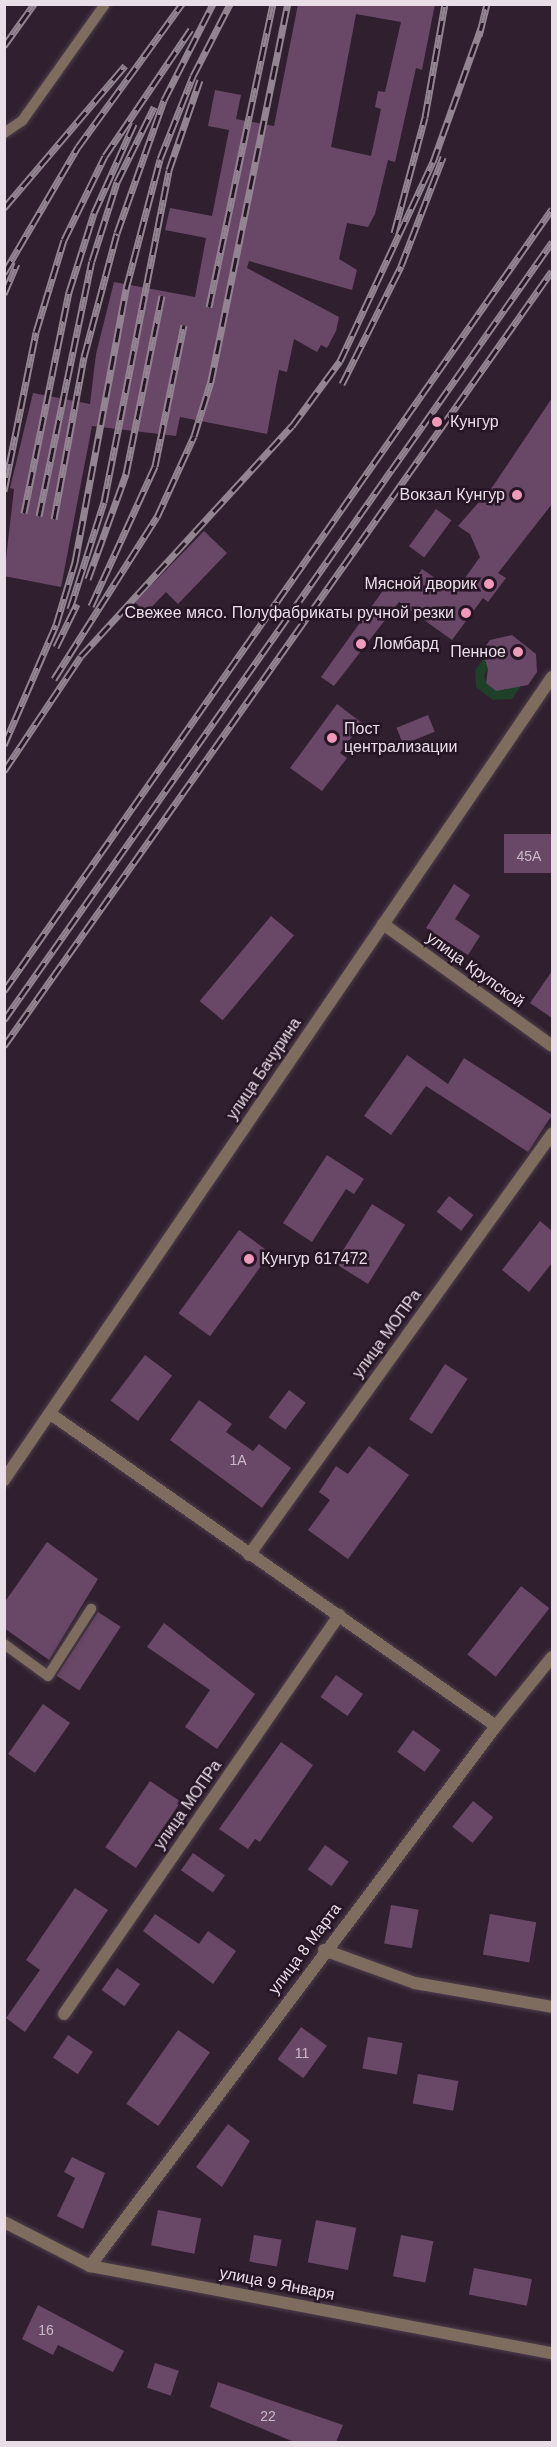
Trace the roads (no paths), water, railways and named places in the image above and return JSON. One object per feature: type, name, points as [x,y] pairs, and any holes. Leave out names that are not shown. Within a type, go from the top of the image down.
[{"type":"street","name":"улица Бачурина","points":[[4,1480],[52,1415],[552,677]]},
{"type":"street","name":"улица Крупской","points":[[383,924],[552,1046]]},
{"type":"street","name":"улица МОПРа","points":[[249,1555],[552,1134]]},
{"type":"street","points":[[52,1415],[496,1726]]},
{"type":"street","name":"улица МОПРа","points":[[64,2014],[339,1615]]},
{"type":"street","name":"улица 8 Марта","points":[[90,2266],[324,1950],[496,1726],[552,1657]]},
{"type":"street","points":[[324,1950],[415,1983],[552,2007]]},
{"type":"street","name":"улица 9 Января","points":[[4,2222],[90,2266],[552,2353]]},
{"type":"lane","points":[[4,133],[22,121],[105,4]]},
{"type":"lane","points":[[4,1644],[48,1676],[91,1609]]},
{"type":"railway","points":[[4,46],[34,4]]},
{"type":"railway","points":[[4,273],[78,147],[182,4]]},
{"type":"railway","points":[[54,519],[84,357],[117,233],[164,100],[213,4]]},
{"type":"railway","points":[[4,745],[56,625],[75,562],[126,289],[160,159],[193,76],[230,4]]},
{"type":"railway","points":[[209,307],[273,4]]},
{"type":"railway","points":[[54,679],[157,517],[194,436],[211,381],[288,4]]},
{"type":"railway","points":[[394,233],[425,117],[445,4]]},
{"type":"railway","points":[[479,36],[487,4]]},
{"type":"railway","points":[[4,771],[81,656],[292,426],[340,361],[433,162],[481,28]]},
{"type":"railway","points":[[4,491],[36,332],[64,240],[105,156],[191,29]]},
{"type":"railway","points":[[4,208],[125,66]]},
{"type":"railway","points":[[70,609],[104,502],[169,170],[200,80]]},
{"type":"railway","points":[[39,516],[92,261],[117,182],[154,107]]},
{"type":"railway","points":[[24,513],[69,292],[94,213],[134,124]]},
{"type":"railway","points":[[342,384],[401,266],[443,157]]},
{"type":"railway","points":[[4,991],[552,209]]},
{"type":"railway","points":[[4,1020],[552,242]]},
{"type":"railway","points":[[4,294],[17,264]]},
{"type":"railway","points":[[4,1046],[552,271]]},
{"type":"railway","points":[[88,579],[126,474],[162,296]]},
{"type":"railway","points":[[91,606],[155,466],[184,325]]},
{"type":"railway","points":[[56,647],[77,604]]},
{"type":"place","name":"Кунгур","points":[[437,422]]},
{"type":"place","name":"Вокзал Кунгур","points":[[517,495]]},
{"type":"place","name":"Мясной дворик","points":[[489,584]]},
{"type":"place","name":"Свежее мясо. Полуфабрикаты ручной резки","points":[[466,613]]},
{"type":"place","name":"Ломбард","points":[[361,644]]},
{"type":"place","name":"Пенное","points":[[518,652]]},
{"type":"place","name":"Пост централизации","points":[[332,738]]},
{"type":"place","name":"Кунгур 617472","points":[[249,1259]]}]
